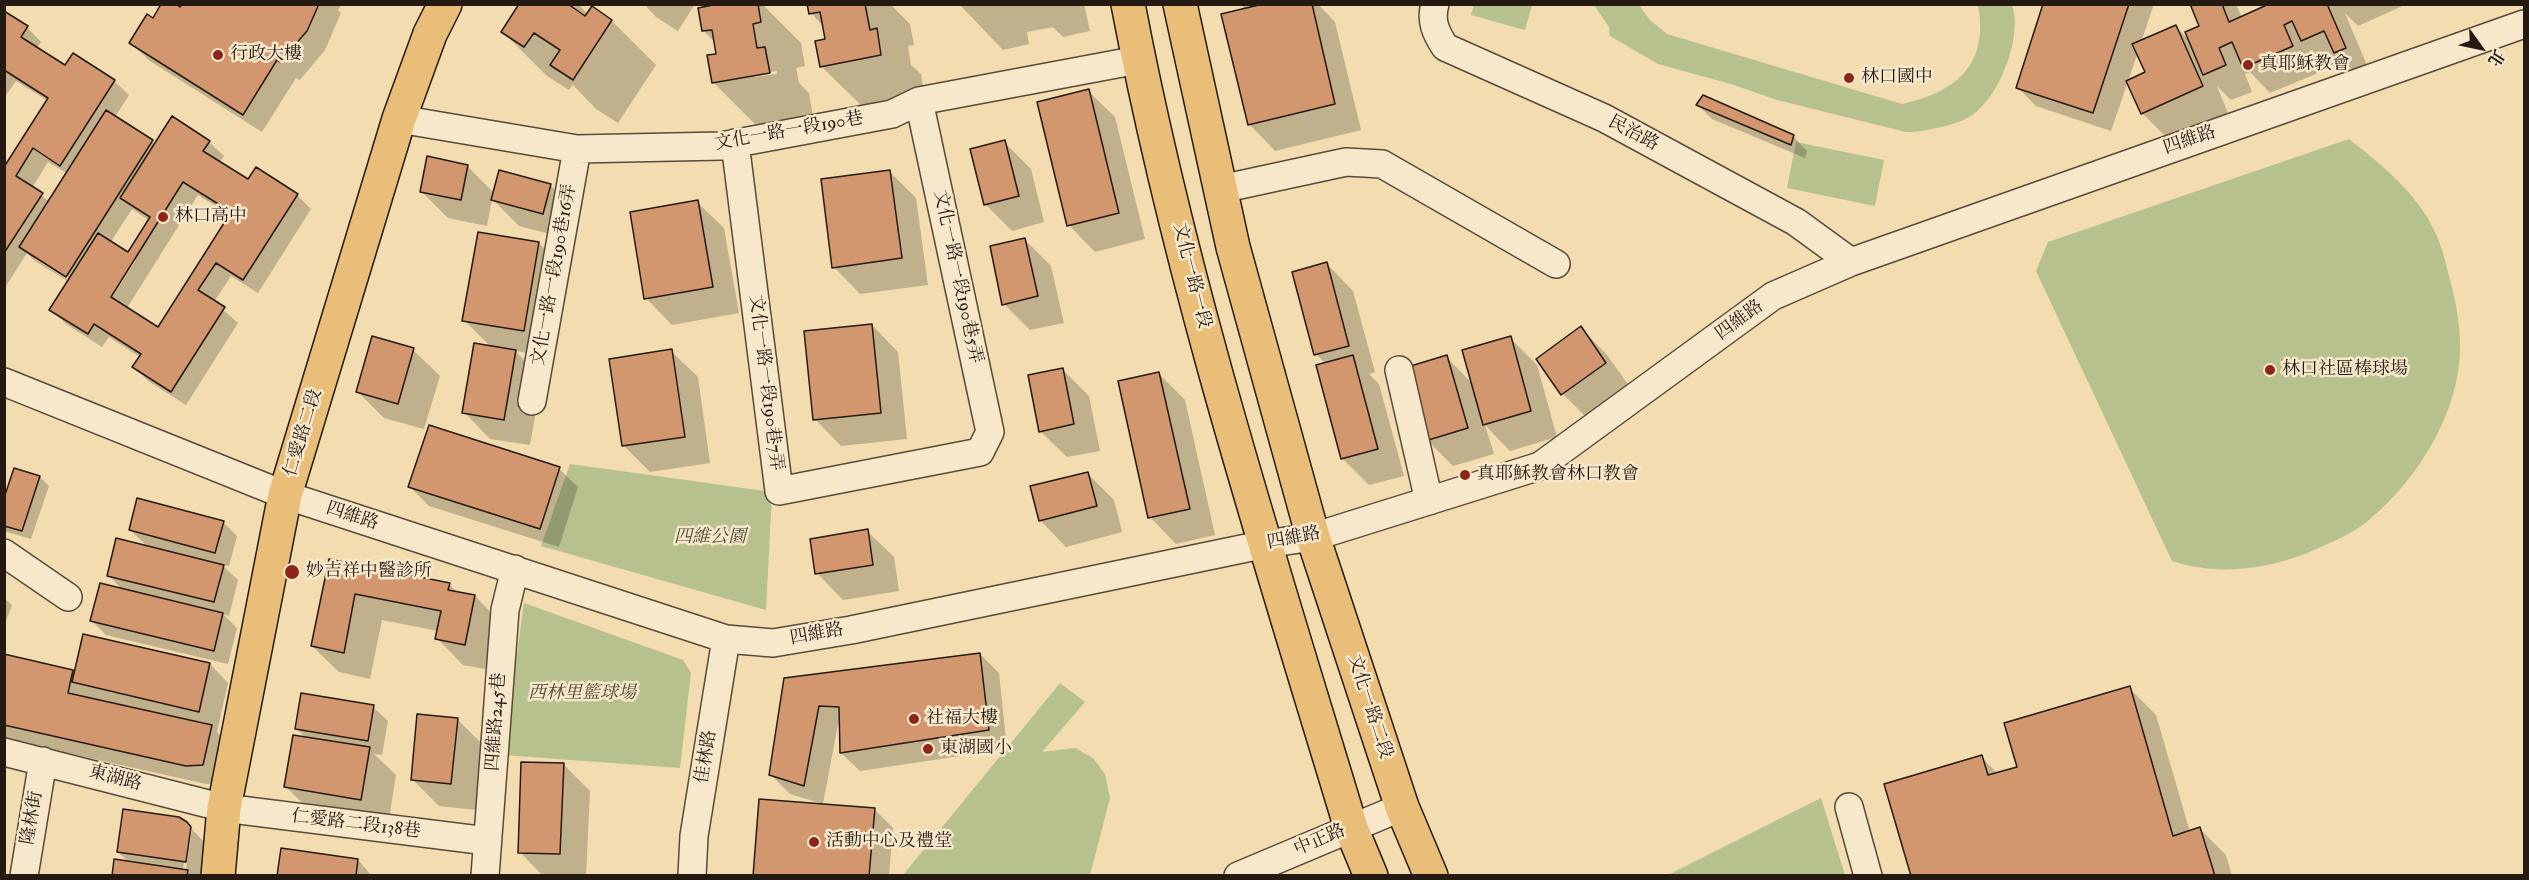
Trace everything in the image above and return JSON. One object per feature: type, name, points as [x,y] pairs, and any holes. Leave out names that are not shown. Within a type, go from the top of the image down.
[{"type":"main road","name":"仁愛路二段","points":[[218,876],[224,808],[285,495],[399,119],[430,34],[445,4]]},
{"type":"main road","name":"文化一路一段","points":[[1128,4],[1153,128],[1210,349],[1266,544]]},
{"type":"main road","points":[[1180,4],[1233,247],[1313,537]]},
{"type":"main road","name":"文化一路二段","points":[[1313,537],[1402,807],[1431,876]]},
{"type":"main road","points":[[1266,544],[1351,828],[1371,876]]},
{"type":"street","name":"民治路","points":[[1435,4],[1432,13],[1435,32],[1445,47],[1604,118],[1796,222],[1851,262]]},
{"type":"street","name":"四維路","points":[[4,382],[285,495],[726,639],[773,643],[840,632],[1266,544],[1313,537],[1540,466],[1773,296],[1851,262],[2524,24]]},
{"type":"street","name":"文化一路一段190巷","points":[[399,119],[577,149],[721,146],[892,114],[919,101],[1138,60]]},
{"type":"street","name":"文化一路一段190巷5弄","points":[[919,101],[990,432],[980,452]]},
{"type":"street","name":"文化一路一段190巷7弄","points":[[735,143],[779,491],[980,452]]},
{"type":"street","name":"文化一路一段190巷16弄","points":[[532,401],[577,149]]},
{"type":"street","points":[[1221,189],[1346,162],[1382,164],[1556,264]]},
{"type":"street","points":[[1399,370],[1429,501]]},
{"type":"street","points":[[4,553],[68,597]]},
{"type":"street","name":"四維路245巷","points":[[485,876],[506,610],[514,569]]},
{"type":"street","name":"佳林路","points":[[692,876],[694,836],[726,639]]},
{"type":"street","name":"東湖路","points":[[4,752],[43,760],[224,808]]},
{"type":"street","name":"隆林街","points":[[24,876],[43,760]]},
{"type":"street","name":"中正路","points":[[1238,876],[1402,807]]},
{"type":"street","points":[[1849,807],[1868,876]]},
{"type":"street","name":"仁愛路二段138巷","points":[[224,808],[487,841]]},
{"type":"green space","points":[[1474,4],[1532,5],[1525,30],[1471,15]]},
{"type":"green space","points":[[1594,5],[1639,5],[1649,19],[1667,34],[1902,104],[1939,92],[1965,72],[1978,44],[1980,26],[1978,5],[2012,5],[2015,19],[2014,35],[2004,71],[1996,88],[1974,114],[1949,125],[1906,132],[1777,100],[1731,84],[1658,64],[1610,36],[1609,27]]},
{"type":"green space","name":"林口社區棒球場","points":[[2349,139],[2409,192],[2427,218],[2442,249],[2456,305],[2460,347],[2453,396],[2444,419],[2433,442],[2404,485],[2369,520],[2343,537],[2297,557],[2243,569],[2189,566],[2172,561],[2036,271],[2048,242]]},
{"type":"green space","points":[[1796,142],[1884,160],[1875,206],[1787,188]]},
{"type":"green space","name":"四維公園","points":[[570,464],[772,492],[766,610],[541,546]]},
{"type":"green space","name":"西林里籃球場","points":[[524,603],[683,660],[691,673],[680,768],[503,755]]},
{"type":"green space","points":[[1060,683],[1085,702],[1042,752],[1075,748],[1093,758],[1105,774],[1110,798],[1090,875],[903,875]]},
{"type":"green space","points":[[1821,798],[1845,875],[1668,875]]},
{"type":"building","name":"行政大樓","points":[[161,4],[176,4],[180,7],[182,4],[319,4],[307,31],[280,62],[277,60],[243,115],[129,43],[147,14],[153,18]]},
{"type":"building","points":[[519,4],[568,4],[585,16],[592,6],[612,20],[573,80],[550,65],[560,50],[534,33],[524,47],[501,32]]},
{"type":"building","points":[[718,4],[758,4],[761,22],[753,24],[757,48],[765,47],[770,73],[712,83],[707,55],[716,54],[712,30],[702,31],[698,8]]},
{"type":"building","points":[[807,4],[865,4],[870,30],[877,28],[881,55],[820,67],[815,41],[825,39],[820,12],[809,14]]},
{"type":"building","points":[[1263,4],[1312,4],[1335,104],[1248,125],[1221,14]]},
{"type":"building","points":[[2043,4],[2129,4],[2093,113],[2016,88]]},
{"type":"building","points":[[2190,4],[2222,4],[2229,22],[2269,4],[2327,4],[2346,48],[2334,53],[2324,31],[2301,41],[2292,21],[2284,25],[2293,46],[2243,68],[2232,42],[2219,48],[2226,65],[2203,75],[2185,32],[2199,26]]},
{"type":"building","points":[[4,11],[28,26],[21,37],[65,65],[73,53],[115,80],[60,166],[33,148],[16,176],[43,193],[4,253],[4,167],[48,98],[4,70]]},
{"type":"building","points":[[2176,25],[2203,86],[2141,114],[2126,81],[2145,72],[2132,44]]},
{"type":"building","points":[[1089,89],[1119,213],[1067,226],[1037,102]]},
{"type":"building","points":[[1703,95],[1794,135],[1791,145],[1696,105]]},
{"type":"building","points":[[106,110],[153,140],[66,277],[19,247]]},
{"type":"building","points":[[172,116],[210,141],[203,151],[248,179],[256,167],[298,194],[243,280],[216,263],[198,290],[225,307],[171,392],[132,367],[141,354],[94,324],[88,334],[49,310],[98,233],[128,252],[150,217],[120,198]],"holes":[[[183,182],[231,212],[158,327],[111,297]]]},
{"type":"building","points":[[1005,140],[1019,196],[984,205],[970,149]]},
{"type":"building","points":[[427,156],[468,165],[461,200],[420,192]]},
{"type":"building","points":[[499,170],[551,184],[543,214],[491,200]]},
{"type":"building","points":[[890,170],[902,258],[832,268],[821,179]]},
{"type":"building","points":[[698,200],[713,287],[644,299],[630,212]]},
{"type":"building","points":[[478,232],[539,242],[524,331],[462,321]]},
{"type":"building","points":[[1025,238],[1038,296],[1002,305],[990,246]]},
{"type":"building","points":[[1327,262],[1349,346],[1314,355],[1292,272]]},
{"type":"building","points":[[872,324],[881,413],[813,420],[804,331]]},
{"type":"building","points":[[1581,326],[1606,363],[1561,395],[1536,359]]},
{"type":"building","points":[[372,336],[414,348],[398,404],[356,392]]},
{"type":"building","points":[[1511,336],[1531,411],[1483,425],[1462,350]]},
{"type":"building","points":[[474,343],[516,350],[504,420],[462,413]]},
{"type":"building","points":[[672,349],[685,437],[622,446],[609,359]]},
{"type":"building","points":[[1353,355],[1378,449],[1341,459],[1316,365]]},
{"type":"building","points":[[1447,355],[1468,428],[1425,441],[1404,368]]},
{"type":"building","points":[[1063,368],[1074,424],[1039,432],[1028,375]]},
{"type":"building","points":[[1159,372],[1190,509],[1148,518],[1118,381]]},
{"type":"building","points":[[429,425],[560,467],[540,529],[408,487]]},
{"type":"building","points":[[14,468],[40,476],[22,531],[4,526],[4,498]]},
{"type":"building","points":[[1088,472],[1097,506],[1039,521],[1030,486]]},
{"type":"building","points":[[137,498],[224,521],[215,553],[129,530]]},
{"type":"building","points":[[868,529],[873,565],[815,574],[810,539]]},
{"type":"building","points":[[116,538],[224,565],[214,602],[107,576]]},
{"type":"building","points":[[329,559],[450,583],[448,590],[475,595],[465,645],[435,639],[441,611],[355,594],[344,653],[311,646]]},
{"type":"building","points":[[100,583],[223,613],[214,651],[90,621]]},
{"type":"building","points":[[83,634],[210,663],[199,712],[72,682]]},
{"type":"building","name":"社福大樓","points":[[980,653],[989,730],[840,753],[839,707],[819,706],[804,786],[769,775],[784,678]]},
{"type":"building","points":[[4,654],[73,670],[68,693],[212,725],[203,765],[186,766],[4,725]]},
{"type":"building","points":[[2130,686],[2173,836],[2200,827],[2215,876],[1911,876],[1884,784],[1982,755],[1988,775],[2017,767],[2004,723]]},
{"type":"building","points":[[301,693],[374,705],[368,741],[295,729]]},
{"type":"building","points":[[417,714],[458,718],[451,784],[411,780]]},
{"type":"building","points":[[293,735],[370,747],[361,800],[284,787]]},
{"type":"building","points":[[521,762],[564,763],[560,854],[518,853]]},
{"type":"building","name":"活動中心及禮堂","points":[[759,799],[875,808],[869,876],[753,876]]},
{"type":"building","points":[[123,809],[179,817],[187,822],[191,827],[186,862],[117,852]]},
{"type":"building","points":[[281,848],[358,859],[356,876],[277,876]]},
{"type":"building","points":[[114,859],[188,870],[187,876],[112,876]]},
{"type":"place","name":"行政大樓","points":[[218,55]]},
{"type":"place","name":"真耶穌教會","points":[[2248,65]]},
{"type":"place","name":"林口國中","points":[[1849,78]]},
{"type":"place","name":"林口高中","points":[[163,217]]},
{"type":"place","name":"林口社區棒球場","points":[[2270,370]]},
{"type":"place","name":"真耶穌教會林口教會","points":[[1465,475]]},
{"type":"place","name":"妙吉祥中醫診所","points":[[292,572]]},
{"type":"place","name":"社福大樓","points":[[914,719]]},
{"type":"place","name":"東湖國小","points":[[928,749]]},
{"type":"place","name":"活動中心及禮堂","points":[[814,842]]}]
